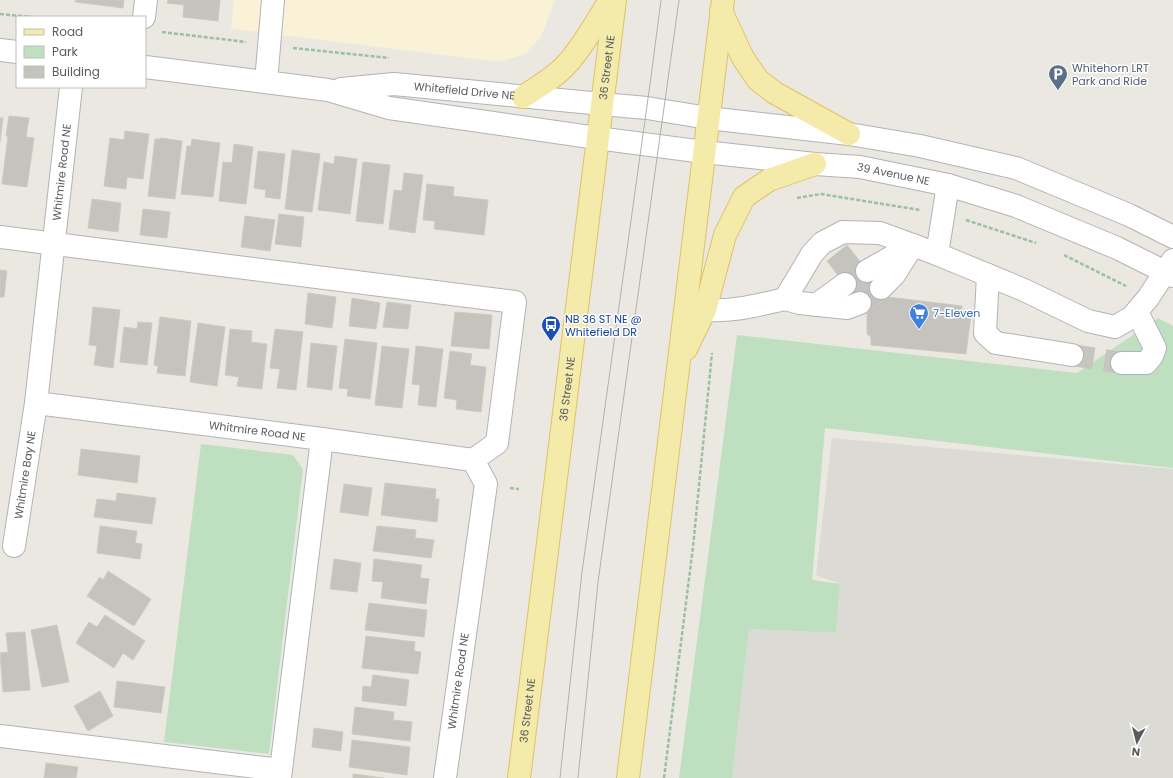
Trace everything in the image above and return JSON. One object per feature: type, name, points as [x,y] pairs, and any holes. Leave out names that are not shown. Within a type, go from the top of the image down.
[{"type":"main road","points":[[523,97],[552,78],[565,66],[580,48],[610,0]]},
{"type":"main road","name":"36 Street NE","points":[[519,778],[614,0]]},
{"type":"main road","points":[[628,778],[722,5]]},
{"type":"main road","points":[[722,5],[743,58],[758,80],[775,93],[849,134]]},
{"type":"main road","points":[[678,364],[705,310],[725,235],[744,197],[769,180],[815,164]]},
{"type":"street","points":[[146,0],[150,24]]},
{"type":"street","points":[[266,82],[273,0]]},
{"type":"street","points":[[0,50],[16,52]]},
{"type":"street","name":"Whitefield Drive NE","points":[[146,67],[328,90],[389,108],[597,138]]},
{"type":"street","name":"Whitefield Drive NE","points":[[328,90],[394,84],[602,104]]},
{"type":"street","name":"Whitmire Road NE","points":[[71,88],[36,403],[322,439],[473,460],[486,484],[445,778]]},
{"type":"street","points":[[602,104],[647,108],[708,118],[849,134],[920,146],[1016,168],[1129,215],[1173,237]]},
{"type":"street","name":"39 Avenue NE","points":[[597,138],[704,152],[815,164],[860,167],[948,185],[1016,206],[1171,269]]},
{"type":"street","points":[[937,254],[942,215],[948,185]]},
{"type":"street","points":[[785,299],[812,254],[822,243],[843,232],[880,233],[937,254],[1024,290],[1088,321],[1115,327],[1132,317],[1171,269]]},
{"type":"street","points":[[0,237],[515,302],[497,443],[473,460]]},
{"type":"street","points":[[867,271],[913,245]]},
{"type":"street","points":[[881,288],[894,275],[913,245]]},
{"type":"street","points":[[988,275],[985,333],[996,343],[1072,355]]},
{"type":"street","points":[[816,305],[845,284]]},
{"type":"street","points":[[705,310],[720,311],[742,309],[785,299],[800,303],[847,308],[860,303]]},
{"type":"street","points":[[1122,363],[1146,363],[1152,356],[1155,348],[1142,305]]},
{"type":"street","name":"Whitmire Bay NE","points":[[14,546],[36,403]]},
{"type":"street","points":[[0,736],[281,774],[322,439]]},
{"type":"path","points":[[0,14],[21,16]]},
{"type":"path","points":[[150,24],[270,45],[389,58]]},
{"type":"path","points":[[795,198],[821,194],[969,220],[1037,243]]},
{"type":"path","points":[[1059,252],[1142,305]]},
{"type":"path","points":[[664,778],[693,547],[712,352]]},
{"type":"shaded area","points":[[234,0],[555,0],[541,37],[525,54],[500,62],[231,29]]},
{"type":"shaded area","points":[[832,438],[1173,469],[1173,778],[732,778],[749,629],[836,633],[840,584],[816,575]]},
{"type":"green space","points":[[1158,318],[1173,326],[1173,468],[825,428],[812,580],[840,584],[836,633],[749,629],[732,778],[679,778],[737,335],[1077,373]]},
{"type":"green space","points":[[201,444],[293,455],[303,469],[269,754],[164,742]]},
{"type":"building","points":[[76,0],[124,0],[123,8],[75,2]]},
{"type":"building","points":[[168,0],[220,0],[218,21],[183,17],[184,5],[167,3]]},
{"type":"building","points":[[9,116],[29,118],[26,137],[34,138],[27,187],[2,184]]},
{"type":"building","points":[[0,118],[3,118],[0,142]]},
{"type":"building","points":[[125,131],[149,134],[143,179],[127,177],[126,189],[104,186],[110,138],[124,140]]},
{"type":"building","points":[[161,138],[182,141],[175,199],[148,196],[155,139]]},
{"type":"building","points":[[192,139],[220,143],[213,197],[181,194],[187,146],[191,146]]},
{"type":"building","points":[[234,144],[253,147],[246,204],[219,201],[223,162],[232,163]]},
{"type":"building","points":[[292,150],[320,154],[312,212],[285,209]]},
{"type":"building","points":[[258,151],[285,154],[280,199],[265,197],[266,190],[254,188]]},
{"type":"building","points":[[335,156],[357,159],[350,214],[318,210],[324,162],[334,164]]},
{"type":"building","points":[[363,162],[390,165],[383,224],[356,221]]},
{"type":"building","points":[[404,173],[423,175],[415,233],[389,229],[394,190],[402,191]]},
{"type":"building","points":[[427,184],[454,187],[453,196],[488,200],[484,235],[434,229],[435,221],[423,220]]},
{"type":"building","points":[[92,199],[121,203],[118,232],[88,228]]},
{"type":"building","points":[[143,209],[170,212],[167,238],[140,235]]},
{"type":"building","points":[[279,214],[304,217],[301,247],[275,244]]},
{"type":"building","points":[[245,216],[275,220],[270,251],[241,247]]},
{"type":"building","points":[[847,245],[888,297],[867,313],[827,261]]},
{"type":"building","points":[[0,270],[7,271],[4,297],[0,297]]},
{"type":"building","points":[[308,293],[336,297],[332,328],[305,324]]},
{"type":"building","points":[[888,297],[962,306],[962,314],[971,315],[966,354],[871,345],[871,337],[867,334],[867,313]]},
{"type":"building","points":[[352,298],[380,303],[376,329],[349,326]]},
{"type":"building","points":[[387,302],[411,305],[408,329],[383,327]]},
{"type":"building","points":[[93,307],[120,310],[113,368],[94,365],[97,346],[89,345]]},
{"type":"building","points":[[455,312],[492,315],[489,349],[451,346]]},
{"type":"building","points":[[160,317],[191,321],[185,376],[157,373],[158,366],[154,365]]},
{"type":"building","points":[[138,322],[152,323],[147,365],[120,362],[124,327],[137,329]]},
{"type":"building","points":[[198,323],[225,327],[217,386],[190,382]]},
{"type":"building","points":[[230,329],[252,331],[251,342],[267,344],[262,389],[237,386],[239,377],[225,375]]},
{"type":"building","points":[[275,329],[303,332],[296,390],[277,388],[280,369],[270,368]]},
{"type":"building","points":[[345,339],[377,343],[370,399],[347,396],[348,389],[339,388]]},
{"type":"building","points":[[311,343],[337,346],[332,390],[307,387]]},
{"type":"building","points":[[382,346],[409,349],[402,408],[375,405]]},
{"type":"building","points":[[416,346],[443,349],[436,407],[418,405],[420,385],[412,384]]},
{"type":"building","points":[[450,351],[472,354],[470,365],[486,367],[481,412],[456,409],[457,400],[444,398]]},
{"type":"building","points":[[81,449],[140,456],[137,483],[78,475]]},
{"type":"building","points":[[385,483],[436,489],[435,499],[439,499],[437,522],[381,515]]},
{"type":"building","points":[[344,484],[372,488],[368,516],[340,512]]},
{"type":"building","points":[[117,493],[156,498],[152,524],[94,517],[97,499],[116,501]]},
{"type":"building","points":[[100,526],[137,531],[135,543],[142,544],[140,559],[97,553]]},
{"type":"building","points":[[377,526],[416,530],[415,538],[434,540],[431,558],[373,551]]},
{"type":"building","points":[[334,559],[361,563],[357,592],[330,589]]},
{"type":"building","points":[[374,559],[422,565],[420,578],[429,579],[426,604],[381,598],[383,582],[372,581]]},
{"type":"building","points":[[108,571],[151,599],[134,626],[87,596],[100,577],[103,580]]},
{"type":"building","points":[[369,603],[427,610],[424,637],[365,630]]},
{"type":"building","points":[[105,615],[145,641],[133,660],[123,653],[114,668],[76,643],[89,622],[97,627]]},
{"type":"building","points":[[57,625],[69,682],[42,687],[31,630]]},
{"type":"building","points":[[25,632],[30,690],[3,692],[0,653],[8,652],[6,633]]},
{"type":"building","points":[[366,636],[415,642],[414,651],[421,652],[418,674],[362,668]]},
{"type":"building","points":[[373,675],[409,680],[406,706],[362,701],[363,686],[371,687]]},
{"type":"building","points":[[117,681],[165,687],[161,713],[114,707]]},
{"type":"building","points":[[100,691],[113,716],[88,731],[74,706]]},
{"type":"building","points":[[355,707],[394,712],[393,720],[412,722],[410,741],[352,734]]},
{"type":"building","points":[[314,728],[343,732],[341,751],[312,747]]},
{"type":"building","points":[[352,740],[410,747],[407,775],[349,767]]},
{"type":"building","points":[[46,763],[78,767],[76,778],[44,778]]},
{"type":"building","points":[[353,774],[384,778],[353,778]]},
{"type":"tunnel","points":[[1072,355],[1122,363]]},
{"type":"tram line","points":[[560,778],[582,572],[661,0]]},
{"type":"tram line","points":[[578,778],[598,582],[679,0]]},
{"type":"place","name":"Whitehorn LRT Park and Ride","points":[[1058,91]]},
{"type":"place","name":"7-Eleven","points":[[919,330]]},
{"type":"place","name":"NB 36 ST NE @ Whitefield DR","points":[[551,342]]}]
